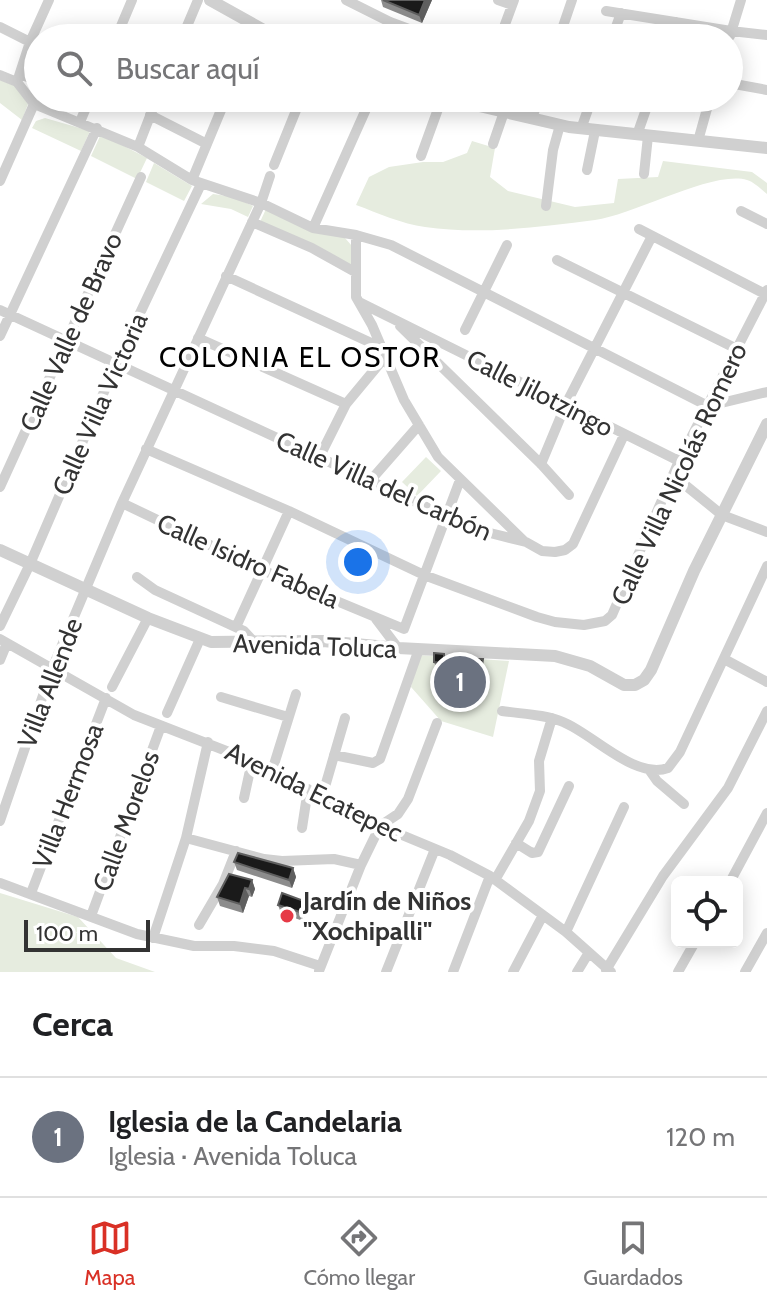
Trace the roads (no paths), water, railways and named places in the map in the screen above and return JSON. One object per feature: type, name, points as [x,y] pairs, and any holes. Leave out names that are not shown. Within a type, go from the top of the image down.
[{"type":"street","points":[[122,24],[132,0]]},
{"type":"street","points":[[188,24],[198,0]]},
{"type":"street","points":[[210,0],[242,24]]},
{"type":"street","points":[[346,0],[395,24]]},
{"type":"street","points":[[498,0],[513,2],[505,24]]},
{"type":"street","points":[[564,24],[572,0]]},
{"type":"street","points":[[733,24],[741,0]]},
{"type":"street","points":[[37,24],[45,1]]},
{"type":"street","points":[[606,11],[684,24]]},
{"type":"street","points":[[617,24],[621,13]]},
{"type":"street","points":[[0,27],[24,39]]},
{"type":"street","points":[[743,35],[767,35]]},
{"type":"street","points":[[18,78],[24,60]]},
{"type":"street","points":[[0,75],[24,79]]},
{"type":"street","points":[[18,78],[24,88]]},
{"type":"street","points":[[743,86],[767,90]]},
{"type":"street","points":[[0,181],[30,112]]},
{"type":"street","points":[[48,112],[97,128],[138,147],[196,182],[261,203],[313,228],[391,245],[707,405],[767,392]]},
{"type":"street","points":[[80,122],[84,112]]},
{"type":"street","points":[[138,147],[151,112]]},
{"type":"street","name":"Calle Villa Victoria","points":[[0,626],[30,564],[196,182],[220,112]]},
{"type":"street","name":"Villa Allende","points":[[0,821],[52,669],[146,449],[261,203],[295,112]]},
{"type":"street","points":[[313,228],[365,112]]},
{"type":"street","points":[[421,156],[438,112]]},
{"type":"street","points":[[493,144],[504,112],[588,130],[767,148]]},
{"type":"street","points":[[532,118],[534,112]]},
{"type":"street","points":[[587,170],[590,112]]},
{"type":"street","points":[[644,174],[643,135],[647,112]]},
{"type":"street","points":[[698,141],[706,112]]},
{"type":"street","points":[[150,115],[207,144]]},
{"type":"street","points":[[546,206],[552,156],[560,125]]},
{"type":"street","points":[[0,336],[5,312],[97,128]]},
{"type":"street","name":"Calle Valle de Bravo","points":[[0,487],[141,177]]},
{"type":"street","points":[[741,211],[767,224]]},
{"type":"street","points":[[252,222],[312,248],[355,272]]},
{"type":"street","points":[[639,229],[766,292]]},
{"type":"street","points":[[356,235],[356,297],[419,425],[438,457],[526,542]]},
{"type":"street","points":[[541,464],[566,404],[652,236]]},
{"type":"street","points":[[465,330],[507,245]]},
{"type":"street","points":[[557,260],[737,349]]},
{"type":"street","points":[[226,276],[382,352]]},
{"type":"street","name":"Calle Villa Nicolás Romero","points":[[424,575],[555,622],[595,624],[605,621],[612,615],[679,461],[766,292]]},
{"type":"street","name":"Calle Jilotzingo","points":[[359,302],[679,461]]},
{"type":"street","name":"Calle Villa del Carbón","points":[[5,312],[446,516],[490,533],[526,542],[542,551],[555,552],[573,544],[624,435]]},
{"type":"street","points":[[372,325],[373,317],[382,312]]},
{"type":"street","points":[[393,319],[569,495]]},
{"type":"street","points":[[198,338],[346,404]]},
{"type":"street","points":[[319,458],[346,404],[382,352]]},
{"type":"street","name":"Avenida Toluca","points":[[0,550],[148,618],[211,642],[323,641],[555,656],[590,666],[624,685],[635,685],[644,680],[651,670],[694,571],[767,424]]},
{"type":"street","points":[[370,481],[419,425]]},
{"type":"street","points":[[146,449],[289,511],[424,575],[460,480]]},
{"type":"street","points":[[674,476],[722,515],[767,532]]},
{"type":"street","name":"Calle Isidro Fabela","points":[[122,503],[262,570],[404,629],[424,575]]},
{"type":"street","points":[[236,627],[289,511]]},
{"type":"street","points":[[650,771],[668,768],[674,761],[767,566]]},
{"type":"street","points":[[137,577],[155,590],[250,634],[254,642]]},
{"type":"street","points":[[375,617],[398,648]]},
{"type":"street","points":[[112,687],[148,618]]},
{"type":"street","points":[[167,713],[200,639]]},
{"type":"street","points":[[0,660],[3,641]]},
{"type":"street","name":"Avenida Ecatepec","points":[[3,641],[134,715],[252,761],[349,813],[435,849],[493,878],[566,932],[609,971]]},
{"type":"street","points":[[334,755],[373,763],[380,759],[419,649]]},
{"type":"street","points":[[724,659],[767,682]]},
{"type":"street","points":[[272,771],[296,694]]},
{"type":"street","points":[[221,697],[288,717]]},
{"type":"street","name":"Villa Hermosa","points":[[31,893],[106,698]]},
{"type":"street","points":[[502,711],[552,718],[569,725],[650,771],[665,789],[684,804]]},
{"type":"street","points":[[609,971],[663,876],[722,798],[767,711]]},
{"type":"street","points":[[322,797],[345,718]]},
{"type":"street","points":[[453,972],[493,878],[529,821],[540,791],[539,761],[552,718]]},
{"type":"street","points":[[0,883],[153,938],[194,946],[234,946],[274,951],[319,969],[361,865],[380,826],[398,814],[408,799],[437,723]]},
{"type":"street","name":"Calle Morelos","points":[[91,916],[161,726]]},
{"type":"street","points":[[153,938],[186,838],[208,742]]},
{"type":"street","points":[[244,798],[252,761]]},
{"type":"street","points":[[516,843],[536,854],[538,852],[569,786]]},
{"type":"street","points":[[302,828],[308,789]]},
{"type":"street","points":[[566,932],[624,807]]},
{"type":"street","points":[[733,876],[767,813]]},
{"type":"street","points":[[186,838],[282,861],[319,858],[361,865]]},
{"type":"street","points":[[386,972],[435,849]]},
{"type":"street","points":[[199,925],[223,884],[236,851]]},
{"type":"street","points":[[513,972],[543,915]]},
{"type":"street","points":[[745,972],[767,933]]},
{"type":"street","points":[[678,972],[692,948]]},
{"type":"street","points":[[577,972],[588,954]]},
{"type":"place","name":"Iglesia de la Candelaria","points":[[460,682]]},
{"type":"place","name":"Jardín de Niños \"Xochipalli\"","points":[[287,916]]},
{"type":"district","name":"COLONIA EL OSTOR","points":[[300,357]]}]
